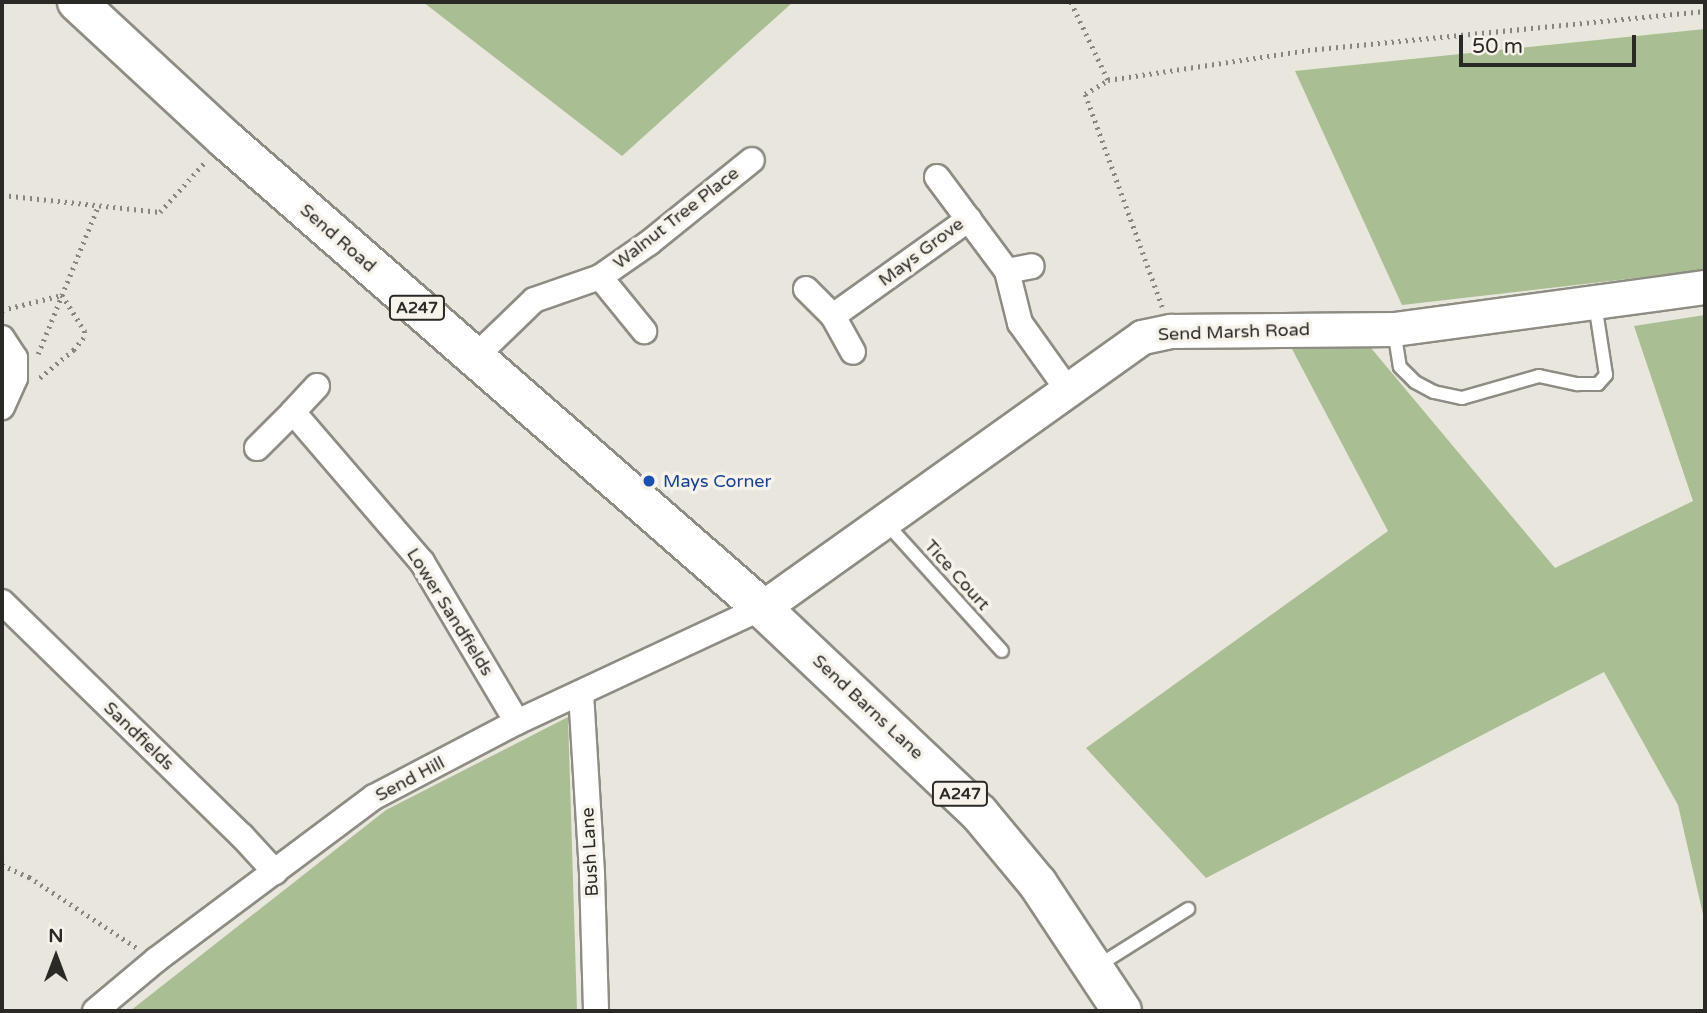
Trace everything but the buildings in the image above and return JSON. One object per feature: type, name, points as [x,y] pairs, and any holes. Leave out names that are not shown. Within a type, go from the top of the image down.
[{"type":"main road","name":"Send Road","points":[[77,2],[225,139],[762,608]]},
{"type":"main road","name":"Send Marsh Road","points":[[762,608],[1142,337],[1171,331],[1394,329],[1595,304],[1705,287]]},
{"type":"main road","name":"Send Barns Lane","points":[[762,608],[979,813],[1038,884],[1122,1011]]},
{"type":"street","name":"Walnut Tree Place","points":[[474,358],[534,300],[600,276],[649,243],[751,160]]},
{"type":"street","name":"Mays Grove","points":[[834,316],[969,219],[937,177]]},
{"type":"street","points":[[969,219],[1007,271],[1020,323],[1067,389]]},
{"type":"street","points":[[1007,271],[1032,266]]},
{"type":"street","name":"Walnut Tree Place","points":[[600,276],[644,331]]},
{"type":"street","points":[[806,289],[834,316],[853,352]]},
{"type":"street","points":[[2,338],[15,358],[22,379],[2,407]]},
{"type":"street","points":[[257,448],[317,386]]},
{"type":"street","name":"Lower Sandfields","points":[[293,412],[422,562],[517,722]]},
{"type":"street","name":"Sandfields","points":[[2,602],[243,836],[275,872]]},
{"type":"street","name":"Send Hill","points":[[96,1011],[156,960],[374,797],[517,722],[762,608]]},
{"type":"street","name":"Bush Lane","points":[[581,693],[592,875],[596,1011]]},
{"type":"lane","points":[[1394,329],[1400,368],[1415,382],[1434,392],[1462,398],[1539,376],[1578,384],[1598,384],[1606,374],[1595,304]]},
{"type":"lane","name":"Tice Court","points":[[885,521],[1002,651]]},
{"type":"lane","points":[[1093,969],[1188,909]]},
{"type":"path","points":[[1071,2],[1108,80]]},
{"type":"path","points":[[1171,331],[1085,94],[1108,80],[1308,50],[1705,11]]},
{"type":"path","points":[[2,195],[160,212],[225,139]]},
{"type":"path","points":[[62,295],[85,331],[84,338],[39,379],[22,379],[62,295],[98,206]]},
{"type":"path","points":[[2,310],[62,295]]},
{"type":"path","points":[[2,865],[29,877],[156,960]]},
{"type":"green space","points":[[423,2],[793,2],[622,156]]},
{"type":"green space","points":[[1705,29],[1705,270],[1402,305],[1295,71]]},
{"type":"green space","points":[[1705,315],[1705,923],[1678,805],[1604,672],[1206,878],[1086,748],[1388,531],[1292,349],[1371,348],[1555,568],[1693,501],[1634,326]]},
{"type":"green space","points":[[568,717],[577,1011],[130,1011],[386,810]]},
{"type":"place","name":"Mays Corner","points":[[649,481]]}]
